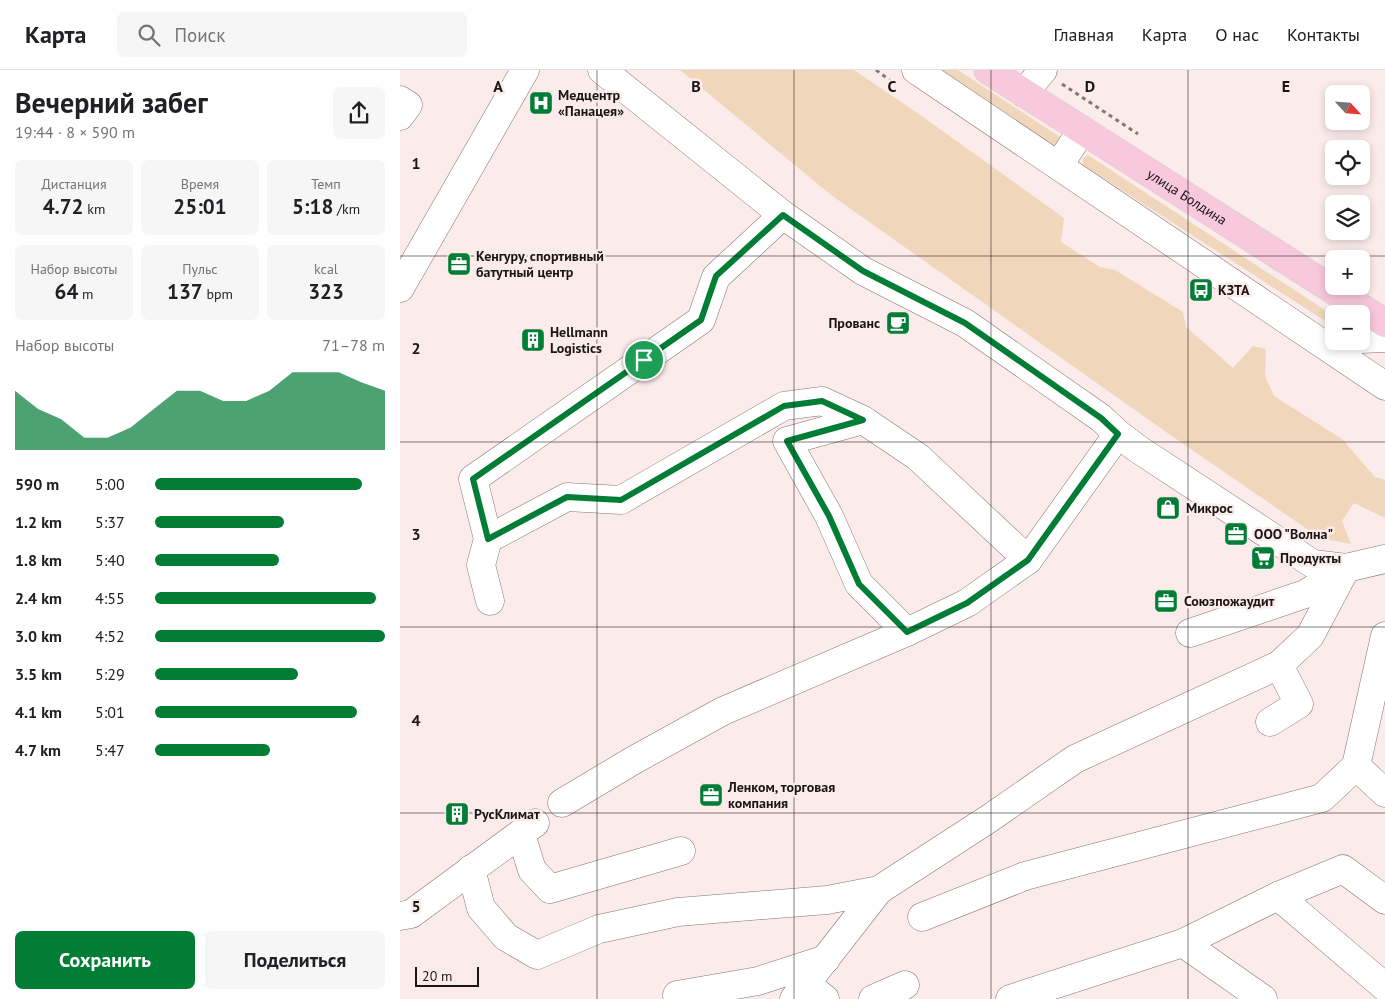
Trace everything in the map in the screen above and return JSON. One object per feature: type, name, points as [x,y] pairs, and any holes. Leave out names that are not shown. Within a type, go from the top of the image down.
[{"type":"main road","name":"улица Болдина","points":[[988,70],[1385,324]]},
{"type":"lane","points":[[400,288],[526,70]]},
{"type":"lane","points":[[602,70],[783,215],[863,271],[965,323],[1101,418],[1138,449],[1313,564],[1346,568]]},
{"type":"lane","points":[[916,70],[1213,271],[1325,340]]},
{"type":"lane","points":[[1024,93],[1042,70]]},
{"type":"lane","points":[[400,100],[408,105],[400,116]]},
{"type":"lane","points":[[1059,165],[1082,130]]},
{"type":"lane","points":[[490,601],[481,565],[488,539],[473,479],[701,320],[716,276],[783,215]]},
{"type":"lane","points":[[1370,339],[1385,338]]},
{"type":"lane","points":[[1338,350],[1385,386]]},
{"type":"lane","points":[[488,539],[567,497],[621,500],[784,406],[822,401],[863,420],[918,457],[1028,560]]},
{"type":"lane","points":[[863,420],[787,441],[829,516],[859,584],[907,632]]},
{"type":"lane","points":[[562,803],[634,760],[723,711],[907,632],[967,603],[1028,560],[1118,434]]},
{"type":"lane","points":[[1190,633],[1305,594],[1346,568],[1385,559]]},
{"type":"lane","points":[[807,995],[826,958],[879,890],[990,818],[1074,759],[1279,665],[1310,636],[1346,568]]},
{"type":"lane","points":[[922,917],[1025,876],[1322,798],[1356,766],[1375,727],[1385,636]]},
{"type":"lane","points":[[1270,722],[1299,704],[1279,665]]},
{"type":"lane","points":[[1356,766],[1385,793]]},
{"type":"lane","points":[[400,916],[411,914],[528,828],[532,870],[550,888],[680,851]]},
{"type":"lane","points":[[1010,999],[1183,943],[1278,896],[1343,868],[1385,900]]},
{"type":"lane","points":[[471,869],[481,908],[506,937],[537,955],[598,929],[678,912],[828,900],[879,890]]},
{"type":"lane","points":[[1278,896],[1385,986]]},
{"type":"lane","points":[[1183,943],[1264,999]]},
{"type":"lane","points":[[677,994],[758,981],[826,958]]},
{"type":"lane","points":[[873,999],[905,985]]},
{"type":"shaded area","points":[[680,70],[854,70],[1064,218],[1061,242],[1100,267],[1115,270],[1183,312],[1186,327],[1233,368],[1253,346],[1266,349],[1265,376],[1274,396],[1342,439],[1375,477],[1385,480],[1385,518],[1354,503],[1342,521],[1351,544],[1320,538],[1166,432],[831,195]]},
{"type":"shaded area","points":[[939,70],[958,70],[1060,137],[1061,144],[1054,146]]},
{"type":"shaded area","points":[[1088,155],[1325,310],[1325,321],[1083,165],[1083,158]]},
{"type":"place","name":"Медцентр «Панацея»","points":[[541,103]]},
{"type":"place","name":"Кенгуру, спортивный батутный центр","points":[[459,264]]},
{"type":"place","name":"КЗТА","points":[[1201,290]]},
{"type":"place","name":"Прованс","points":[[898,323]]},
{"type":"place","name":"Hellmann Logistics","points":[[533,340]]},
{"type":"place","name":"Микрос","points":[[1168,508]]},
{"type":"place","name":"ООО \"Волна\"","points":[[1236,534]]},
{"type":"place","name":"Продукты","points":[[1263,558]]},
{"type":"place","name":"Союзпожаудит","points":[[1166,601]]},
{"type":"place","name":"Ленком, торговая компания","points":[[711,795]]},
{"type":"place","name":"РусКлимат","points":[[457,814]]},
{"type":"route","points":[[783,215],[863,271],[965,323],[1101,418],[1118,434],[1028,560],[967,603],[907,632],[859,584],[829,516],[787,441],[863,420],[822,401],[784,406],[621,500],[567,497],[488,539],[473,479],[644,360],[701,320],[716,276],[783,215]]}]
